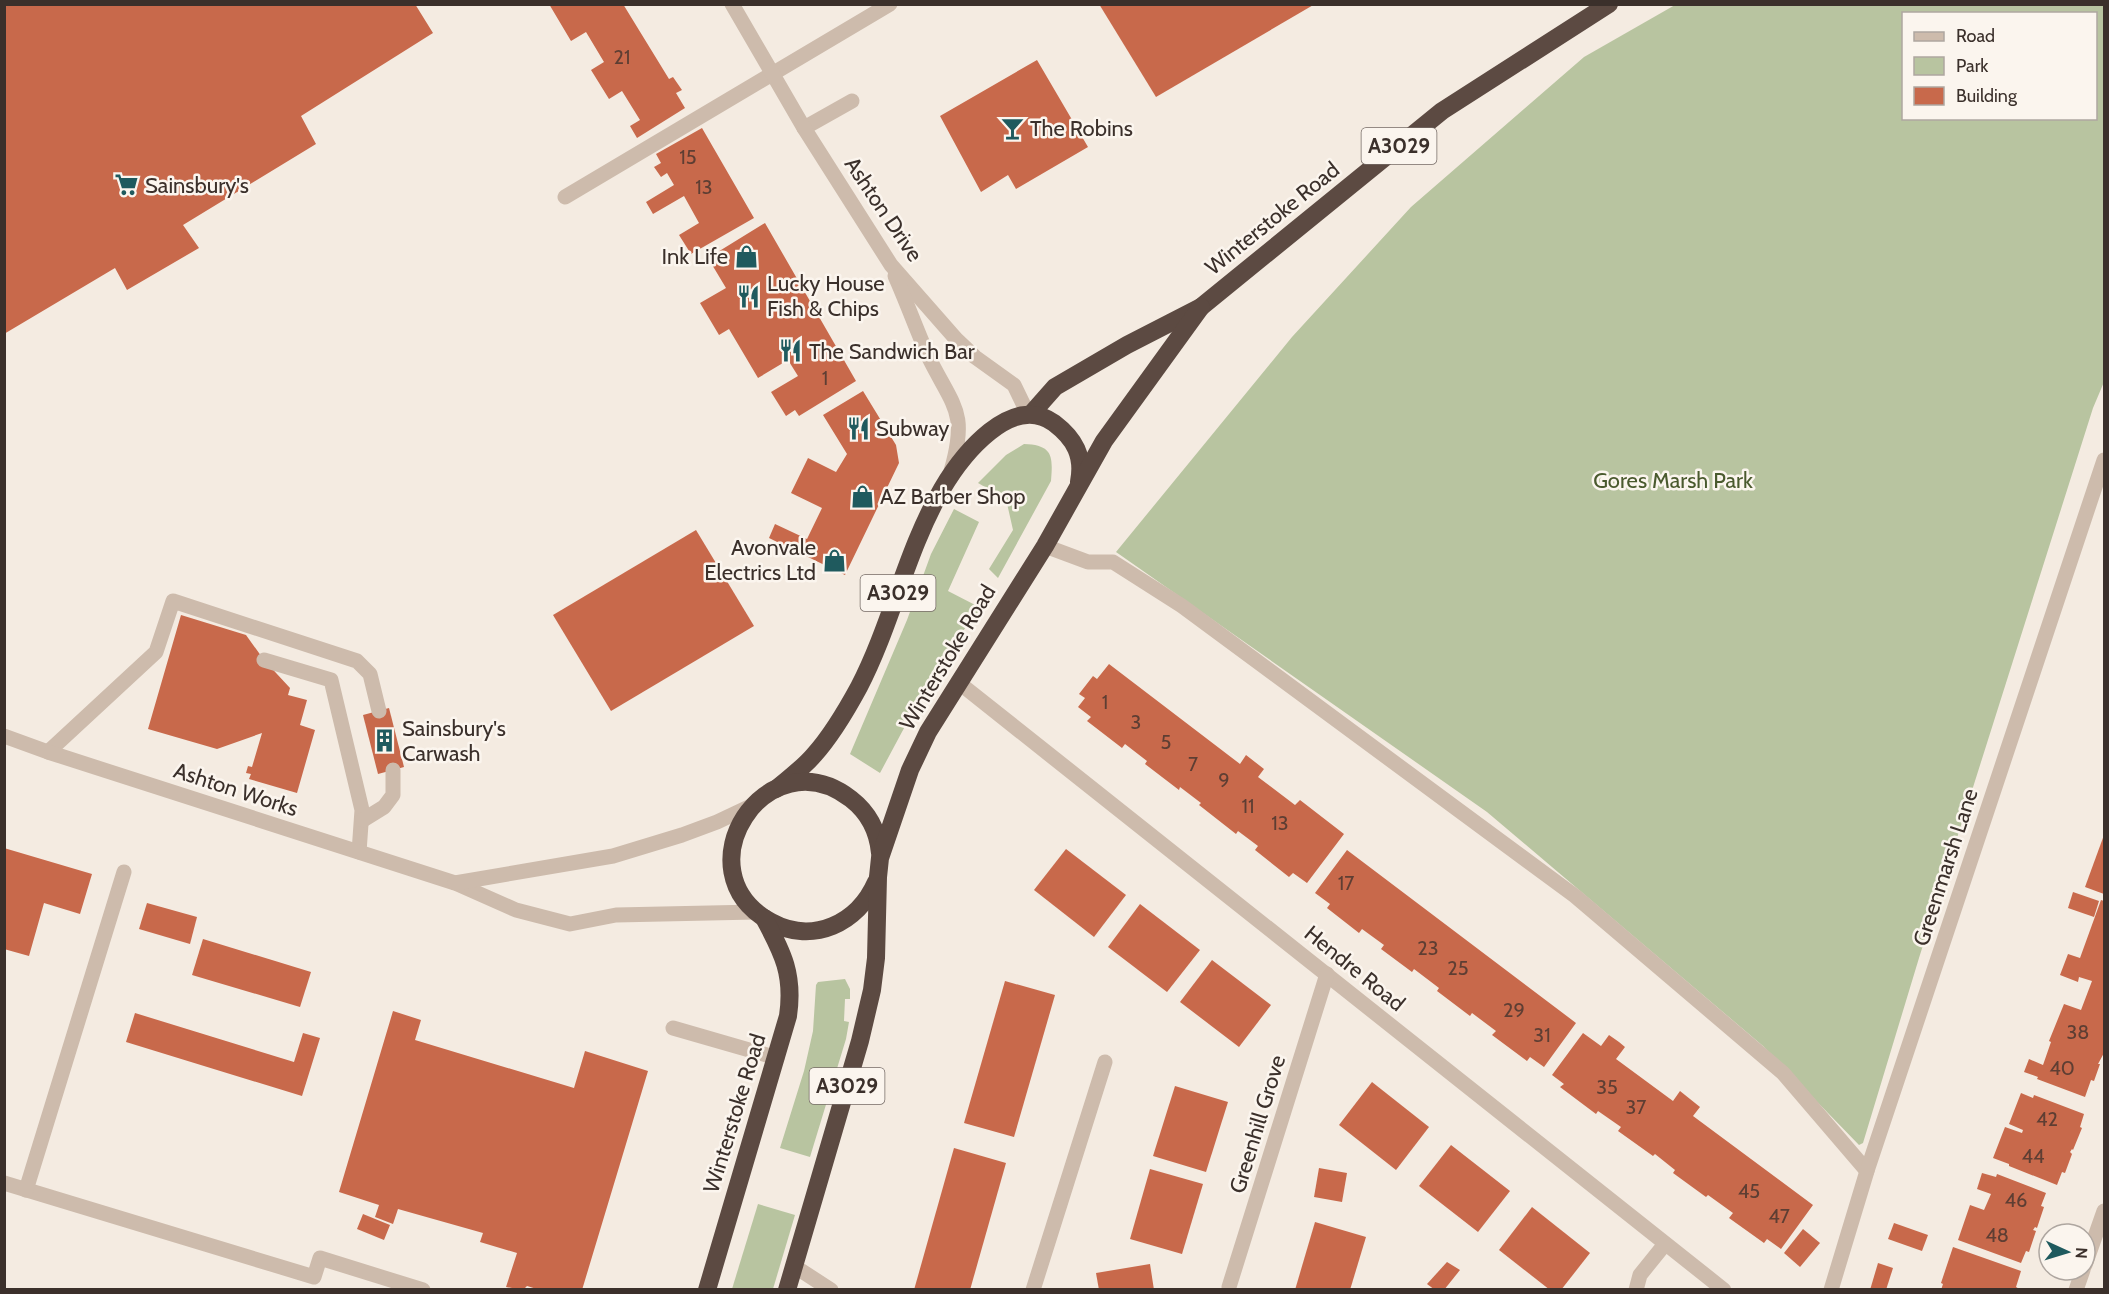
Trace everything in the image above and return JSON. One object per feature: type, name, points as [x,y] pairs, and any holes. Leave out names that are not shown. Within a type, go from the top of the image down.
[{"type":"highway","name":"Winterstoke Road","points":[[1030,413],[1055,387],[1127,345],[1202,307],[1442,111],[1609,4]]},
{"type":"highway","name":"Winterstoke Road","points":[[787,1290],[860,1041],[872,990],[876,958],[880,858],[910,770],[928,732],[1045,546],[1114,425],[1202,307]]},
{"type":"highway","name":"Winterstoke Road","points":[[706,1290],[777,1058],[791,996],[789,972],[780,947],[740,889],[734,875],[732,845],[737,830],[753,805],[776,789],[813,756],[838,723],[860,686],[934,504],[948,480],[973,448],[996,427],[1012,417],[1030,413],[1049,420],[1066,432],[1077,450],[1081,468],[1077,491]]},
{"type":"highway","name":"Winterstoke Road","points":[[776,789],[797,783],[820,783],[841,791],[860,805],[869,817],[876,830],[880,858]]},
{"type":"highway","name":"Winterstoke Road","points":[[760,915],[778,926],[794,930],[811,931],[828,928],[856,912],[869,896],[878,877]]},
{"type":"street","name":"Ashton Drive","points":[[732,4],[804,128],[891,265],[956,339],[975,357],[1014,385],[1030,413]]},
{"type":"street","points":[[565,196],[890,4]]},
{"type":"street","points":[[804,128],[852,101]]},
{"type":"street","points":[[891,265],[929,358],[954,402],[959,436],[948,480]]},
{"type":"street","name":"Greenmarsh Lane","points":[[1831,1290],[1867,1171],[2104,460]]},
{"type":"street","points":[[1045,546],[1088,562],[1113,562],[1182,606],[1575,896],[1783,1073],[1867,1171]]},
{"type":"street","points":[[48,752],[156,652],[169,632],[173,601],[357,661],[370,674],[379,711]]},
{"type":"street","points":[[264,660],[331,680],[362,810],[363,820],[358,852]]},
{"type":"street","name":"Hendre Road","points":[[958,682],[1724,1290]]},
{"type":"street","name":"Ashton Works","points":[[4,736],[455,883],[516,910],[570,924],[616,915],[760,915]]},
{"type":"street","points":[[363,820],[384,807],[393,795],[393,770]]},
{"type":"street","name":"Ashton Works","points":[[455,883],[613,856],[682,835],[753,805]]},
{"type":"street","points":[[26,1190],[124,872]]},
{"type":"street","name":"Greenhill Grove","points":[[1229,1287],[1327,974]]},
{"type":"street","points":[[673,1028],[777,1058]]},
{"type":"street","points":[[1033,1290],[1106,1062]]},
{"type":"street","points":[[4,1184],[314,1277],[320,1258],[423,1290]]},
{"type":"street","points":[[2097,1230],[2104,1210]]},
{"type":"street","points":[[1636,1290],[1640,1275],[1665,1244]]},
{"type":"street","points":[[794,1266],[831,1290]]},
{"type":"green space","name":"Gores Marsh Park","points":[[1675,5],[2104,5],[2104,382],[2093,408],[1919,958],[1863,1143],[1859,1145],[1763,1046],[1487,812],[1116,552],[1292,337],[1411,207],[1584,57]]},
{"type":"green space","points":[[1024,444],[1041,447],[1049,454],[1052,465],[1051,481],[998,578],[989,569],[1013,530],[1006,499],[978,483],[1006,455]]},
{"type":"green space","points":[[954,509],[979,522],[948,591],[981,608],[941,659],[880,773],[850,754],[907,620],[931,554]]},
{"type":"green space","points":[[845,979],[850,989],[850,999],[845,999],[844,1021],[849,1022],[846,1039],[810,1157],[780,1148],[804,1071],[813,1031],[816,985],[818,982]]},
{"type":"green space","points":[[758,1204],[795,1215],[773,1289],[732,1289]]},
{"type":"building","name":"Sainsbury's","points":[[4,4],[415,4],[433,33],[301,116],[316,144],[183,225],[199,248],[127,290],[115,268],[4,334]]},
{"type":"building","points":[[549,4],[623,4],[669,79],[673,77],[682,90],[676,93],[685,108],[637,138],[630,126],[640,120],[622,91],[609,99],[591,70],[604,62],[586,32],[571,41]]},
{"type":"building","points":[[1099,4],[1315,4],[1156,97]]},
{"type":"building","name":"The Robins","points":[[1037,60],[1088,147],[1016,189],[1008,175],[981,192],[940,116]]},
{"type":"building","points":[[702,128],[754,218],[691,254],[679,235],[699,223],[684,196],[653,214],[646,202],[674,185],[667,173],[661,177],[654,167],[661,163],[656,154]]},
{"type":"building","points":[[765,223],[856,381],[799,416],[795,410],[786,416],[771,392],[798,376],[788,360],[758,378],[729,329],[719,335],[700,303],[726,288],[708,258]]},
{"type":"building","points":[[863,391],[896,445],[899,463],[845,575],[769,538],[775,524],[807,539],[822,508],[791,493],[808,458],[836,472],[847,454],[823,415]]},
{"type":"building","points":[[696,530],[754,626],[611,711],[553,615]]},
{"type":"building","points":[[181,615],[246,635],[264,660],[290,688],[288,695],[307,700],[300,725],[315,730],[297,793],[249,779],[251,774],[246,773],[248,766],[252,767],[262,733],[217,749],[148,729]]},
{"type":"building","points":[[1109,664],[1240,764],[1246,755],[1264,769],[1258,777],[1295,805],[1300,800],[1344,834],[1307,883],[1293,873],[1289,877],[1255,850],[1258,846],[1238,831],[1236,834],[1199,805],[1201,803],[1180,787],[1179,790],[1145,764],[1147,761],[1125,744],[1122,748],[1087,721],[1091,717],[1078,707],[1085,698],[1079,694],[1093,676],[1097,679]]},
{"type":"building","name":"Sainsbury's Carwash","points":[[389,708],[404,767],[378,774],[363,715]]},
{"type":"building","points":[[2104,835],[2104,894],[2085,887]]},
{"type":"building","points":[[4,848],[92,874],[80,914],[44,903],[29,956],[4,949]]},
{"type":"building","points":[[1066,849],[1126,895],[1094,937],[1034,890]]},
{"type":"building","points":[[1347,850],[1576,1023],[1544,1067],[1530,1057],[1527,1061],[1492,1035],[1496,1031],[1472,1013],[1470,1016],[1437,991],[1439,988],[1414,969],[1412,972],[1381,949],[1384,945],[1362,929],[1359,933],[1327,908],[1330,904],[1315,893]]},
{"type":"building","points":[[2073,892],[2099,901],[2094,917],[2068,908]]},
{"type":"building","points":[[2101,900],[2104,901],[2104,1053],[2098,1064],[2100,1064],[2094,1081],[2091,1080],[2085,1097],[2024,1072],[2029,1059],[2043,1065],[2051,1042],[2049,1041],[2064,1004],[2081,1010],[2092,981],[2079,977],[2078,982],[2060,975],[2068,954],[2080,958]]},
{"type":"building","points":[[147,903],[197,917],[190,944],[139,929]]},
{"type":"building","points":[[1140,904],[1200,950],[1167,992],[1108,947]]},
{"type":"building","points":[[203,939],[311,972],[300,1007],[192,975]]},
{"type":"building","points":[[1212,960],[1271,1005],[1239,1047],[1180,1002]]},
{"type":"building","points":[[1005,981],[1055,995],[1014,1137],[964,1123]]},
{"type":"building","points":[[393,1011],[421,1020],[415,1040],[574,1088],[585,1051],[648,1071],[582,1290],[540,1290],[527,1286],[523,1290],[506,1287],[517,1253],[480,1242],[483,1233],[398,1209],[393,1224],[375,1217],[379,1205],[339,1192]]},
{"type":"building","points":[[135,1013],[294,1062],[303,1033],[320,1038],[302,1096],[126,1042]]},
{"type":"building","points":[[1583,1033],[1601,1046],[1609,1035],[1619,1042],[1625,1047],[1616,1059],[1673,1101],[1680,1091],[1700,1107],[1693,1116],[1813,1205],[1781,1249],[1767,1239],[1764,1243],[1729,1218],[1733,1213],[1673,1173],[1675,1170],[1655,1154],[1653,1156],[1618,1131],[1621,1127],[1598,1111],[1596,1114],[1560,1087],[1564,1084],[1552,1075]]},
{"type":"building","points":[[1372,1082],[1429,1127],[1396,1170],[1339,1125]]},
{"type":"building","points":[[1175,1086],[1228,1102],[1206,1172],[1153,1156]]},
{"type":"building","points":[[2021,1093],[2033,1098],[2034,1095],[2084,1114],[2080,1127],[2082,1128],[2070,1152],[2072,1154],[2065,1173],[2062,1172],[2057,1185],[1993,1158],[2005,1127],[2022,1133],[2023,1130],[2009,1124]]},
{"type":"building","points":[[1451,1145],[1510,1191],[1478,1232],[1419,1186]]},
{"type":"building","points":[[954,1148],[1006,1163],[970,1290],[914,1290]]},
{"type":"building","points":[[1319,1168],[1347,1173],[1342,1202],[1314,1197]]},
{"type":"building","points":[[1150,1169],[1203,1184],[1182,1254],[1130,1239]]},
{"type":"building","points":[[1982,1173],[1996,1177],[1997,1174],[2046,1193],[2037,1228],[2033,1230],[2036,1231],[2029,1252],[2026,1251],[2021,1263],[1958,1240],[1970,1205],[1984,1210],[1991,1194],[1977,1189]]},
{"type":"building","points":[[1532,1207],[1590,1253],[1561,1290],[1550,1290],[1499,1250]]},
{"type":"building","points":[[363,1214],[390,1225],[384,1240],[357,1229]]},
{"type":"building","points":[[1315,1222],[1366,1237],[1350,1290],[1295,1290]]},
{"type":"building","points":[[1894,1223],[1928,1235],[1922,1251],[1888,1239]]},
{"type":"building","points":[[1803,1229],[1820,1243],[1800,1267],[1784,1253]]},
{"type":"building","points":[[1953,1247],[2021,1271],[2016,1287],[2021,1290],[1941,1290],[1943,1284],[1941,1283]]},
{"type":"building","points":[[1447,1262],[1460,1270],[1444,1290],[1435,1290],[1427,1284]]},
{"type":"building","points":[[1878,1263],[1893,1268],[1886,1290],[1870,1290]]},
{"type":"building","points":[[1150,1264],[1154,1290],[1099,1290],[1096,1273]]},
{"type":"place","name":"The Robins","points":[[1012,128]]},
{"type":"place","name":"Sainsbury's","points":[[127,185]]},
{"type":"place","name":"Ink Life","points":[[746,256]]},
{"type":"place","name":"Lucky House Fish & Chips","points":[[749,296]]},
{"type":"place","name":"The Sandwich Bar","points":[[791,351]]},
{"type":"place","name":"Subway","points":[[858,428]]},
{"type":"place","name":"AZ Barber Shop","points":[[862,496]]},
{"type":"place","name":"Avonvale Electrics Ltd","points":[[834,560]]},
{"type":"place","name":"Sainsbury's Carwash","points":[[384,741]]}]
